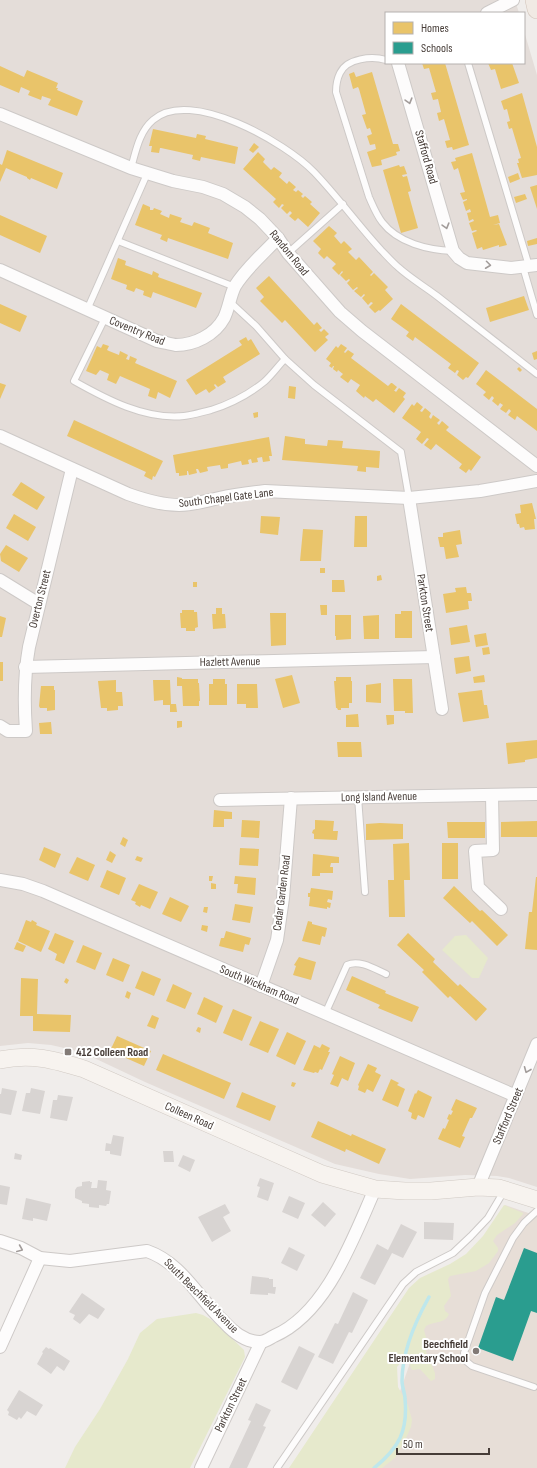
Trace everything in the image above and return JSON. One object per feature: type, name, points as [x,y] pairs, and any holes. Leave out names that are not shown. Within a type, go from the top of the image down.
[{"type":"main road","points":[[534,0],[537,9]]},
{"type":"street","points":[[489,12],[513,0]]},
{"type":"street","name":"Stafford Road","points":[[397,64],[453,251]]},
{"type":"street","name":"Random Road","points":[[0,114],[147,174],[203,187],[223,194],[245,207],[260,219],[278,238],[288,253],[340,312],[362,331],[537,466]]},
{"type":"street","name":"Coventry Road","points":[[0,270],[158,341],[175,345],[190,343],[203,338],[214,331],[224,319],[235,286],[278,238]]},
{"type":"street","points":[[453,251],[459,258],[467,263],[511,268],[530,266]]},
{"type":"street","name":"South Chapel Gate Lane","points":[[0,436],[128,494],[160,504],[194,504],[244,493],[265,491],[409,498],[480,492],[537,481]]},
{"type":"street","name":"Overton Street","points":[[0,726],[8,731],[26,731],[25,667],[72,469]]},
{"type":"street","name":"Parkton Street","points":[[409,498],[442,709]]},
{"type":"street","points":[[0,580],[39,604]]},
{"type":"street","name":"Hazlett Avenue","points":[[25,667],[434,658]]},
{"type":"street","name":"Long Island Avenue","points":[[220,800],[537,794]]},
{"type":"street","points":[[492,795],[493,850],[475,851],[478,887],[501,909]]},
{"type":"street","name":"Cedar Garden Road","points":[[261,986],[277,940],[286,862],[291,798]]},
{"type":"street","name":"South Wickham Road","points":[[0,880],[23,884],[43,891],[516,1096]]},
{"type":"street","name":"Stafford Street","points":[[478,1187],[537,1044]]},
{"type":"street","name":"Colleen Road","points":[[0,1060],[26,1057],[50,1059],[84,1069],[322,1174],[375,1189]]},
{"type":"street","points":[[262,1342],[282,1333],[302,1318],[318,1299],[343,1260],[375,1189],[405,1192],[478,1187],[498,1188],[537,1200]]},
{"type":"street","name":"South Beechfield Avenue","points":[[0,1241],[21,1248],[40,1258],[70,1261],[141,1251],[157,1254],[173,1266],[190,1283],[222,1321],[235,1333],[249,1339],[262,1342]]},
{"type":"street","points":[[0,1347],[40,1258]]},
{"type":"street","name":"Parkton Street","points":[[201,1468],[262,1342]]},
{"type":"lane","points":[[385,60],[367,58],[357,60],[346,65],[340,71],[336,82],[336,92],[369,197],[382,222],[392,232],[424,248],[453,251]]},
{"type":"lane","points":[[468,64],[530,266],[537,315]]},
{"type":"lane","points":[[131,168],[139,140],[145,128],[153,119],[170,110],[182,109],[205,113],[227,119],[252,129],[273,140],[314,171],[397,267],[537,374]]},
{"type":"lane","points":[[87,310],[147,174]]},
{"type":"lane","points":[[288,253],[343,204]]},
{"type":"lane","points":[[118,241],[235,286]]},
{"type":"lane","points":[[230,302],[256,326],[285,359],[314,385],[401,452],[409,498]]},
{"type":"lane","points":[[105,318],[74,381],[101,396],[145,412],[166,416],[184,416],[225,406],[248,394],[265,381],[285,359]]},
{"type":"lane","points":[[358,797],[365,892]]},
{"type":"lane","points":[[325,1014],[347,965],[358,962],[386,974]]},
{"type":"lane","points":[[277,1468],[403,1284],[416,1272],[453,1253],[488,1218],[505,1190]]},
{"type":"lane","points":[[534,1387],[472,1366],[466,1361],[464,1353],[486,1293],[513,1238],[524,1223],[537,1211]]},
{"type":"shaded area","points":[[0,0],[515,0],[519,12],[385,12],[385,64],[525,64],[525,34],[537,75],[537,1187],[509,1178],[497,1176],[465,1175],[410,1179],[335,1164],[73,1050],[51,1045],[28,1043],[0,1046]]},
{"type":"shaded area","name":"Beechfield Elementary School","points":[[505,1205],[537,1216],[537,1468],[352,1468],[387,1428],[442,1273],[483,1249]]},
{"type":"green space","points":[[466,935],[488,958],[479,978],[472,978],[442,950],[455,936]]},
{"type":"green space","points":[[504,1205],[523,1214],[515,1223],[497,1235],[493,1241],[498,1248],[498,1251],[489,1263],[476,1271],[450,1276],[448,1279],[451,1296],[444,1306],[445,1311],[449,1314],[442,1321],[429,1324],[424,1330],[427,1341],[426,1352],[435,1373],[435,1379],[431,1381],[420,1369],[412,1370],[408,1361],[401,1362],[397,1367],[398,1387],[408,1405],[412,1420],[411,1427],[395,1458],[382,1468],[289,1468],[409,1288],[420,1278],[450,1264],[466,1254],[483,1236]]},
{"type":"green space","points":[[196,1313],[210,1319],[222,1329],[244,1350],[245,1357],[190,1468],[65,1468],[75,1447],[100,1409],[128,1359],[140,1333],[157,1319]]},
{"type":"building: Homes","points":[[422,64],[445,64],[469,145],[453,150],[452,147],[447,148],[445,141],[450,140],[444,119],[439,121],[437,113],[441,112],[438,99],[433,100],[431,93],[436,92],[429,68],[424,69]]},
{"type":"building: Homes","points":[[488,64],[512,64],[519,83],[501,89],[495,69],[491,70]]},
{"type":"building: Homes","points":[[0,66],[24,77],[27,70],[58,83],[56,88],[58,88],[57,90],[83,101],[77,116],[48,105],[51,99],[42,96],[41,100],[28,95],[30,91],[21,87],[19,93],[0,85]]},
{"type":"building: Homes","points":[[354,72],[356,77],[372,72],[393,144],[398,144],[400,151],[396,152],[397,155],[381,160],[382,165],[372,167],[367,152],[376,149],[375,144],[370,145],[367,136],[372,134],[370,128],[367,129],[362,115],[366,114],[359,89],[358,87],[353,89],[349,74]]},
{"type":"building: Homes","points":[[522,93],[537,147],[537,175],[522,178],[517,163],[519,163],[518,159],[521,158],[512,128],[509,129],[507,122],[510,121],[507,109],[504,110],[501,101]]},
{"type":"building: Homes","points":[[153,129],[196,138],[197,134],[206,136],[205,139],[238,147],[235,164],[201,157],[200,161],[192,159],[193,155],[161,148],[159,153],[151,152],[152,146],[149,146]]},
{"type":"building: Homes","points":[[254,143],[259,147],[253,153],[249,150]]},
{"type":"building: Homes","points":[[7,150],[63,173],[57,189],[31,178],[30,180],[27,177],[6,168],[0,182],[0,164],[2,165]]},
{"type":"building: Homes","points":[[258,152],[265,159],[263,162],[271,170],[274,167],[282,173],[279,177],[287,184],[289,181],[296,187],[293,190],[296,192],[298,190],[303,194],[301,196],[303,198],[305,196],[312,202],[310,204],[320,213],[308,227],[298,218],[295,221],[289,216],[292,213],[290,211],[287,214],[281,208],[284,205],[282,204],[279,208],[273,202],[276,199],[243,169]]},
{"type":"building: Homes","points":[[472,153],[490,217],[498,215],[500,223],[493,225],[499,224],[507,245],[499,247],[499,245],[483,250],[482,247],[477,249],[472,233],[477,231],[472,231],[469,223],[474,221],[473,219],[469,221],[467,213],[471,212],[470,209],[466,211],[463,202],[467,199],[463,200],[460,193],[465,192],[458,168],[454,170],[451,162],[456,161],[455,158]]},
{"type":"building: Homes","points":[[399,165],[400,167],[404,166],[407,174],[402,175],[403,177],[407,176],[411,191],[408,192],[418,228],[401,233],[383,170]]},
{"type":"building: Homes","points":[[518,173],[520,179],[510,183],[508,177]]},
{"type":"building: Homes","points":[[537,185],[537,209],[530,187]]},
{"type":"building: Homes","points":[[525,194],[527,199],[516,203],[514,197]]},
{"type":"building: Homes","points":[[143,204],[150,207],[150,210],[153,210],[154,208],[162,211],[160,214],[169,218],[170,214],[182,218],[180,222],[192,226],[194,222],[210,228],[208,233],[233,243],[228,259],[168,238],[167,242],[160,239],[162,235],[135,225]]},
{"type":"building: Homes","points":[[0,215],[47,236],[40,253],[0,235]]},
{"type":"building: Homes","points":[[329,226],[337,233],[334,236],[341,244],[344,241],[352,249],[348,252],[356,260],[359,257],[373,272],[370,275],[371,276],[374,273],[388,287],[385,290],[393,299],[380,311],[379,310],[375,313],[369,307],[373,303],[371,302],[368,305],[362,298],[365,295],[364,294],[361,297],[354,291],[358,288],[357,287],[353,290],[347,283],[350,280],[349,279],[346,281],[340,275],[343,272],[342,271],[339,275],[332,268],[336,264],[327,256],[324,259],[318,253],[321,249],[313,241]]},
{"type":"building: Homes","points":[[537,238],[537,244],[528,246],[527,241]]},
{"type":"building: Homes","points":[[118,258],[126,261],[125,265],[152,275],[153,271],[159,274],[158,277],[202,293],[196,308],[153,292],[151,298],[143,295],[144,291],[136,288],[134,292],[126,289],[127,285],[111,279]]},
{"type":"building: Homes","points":[[269,276],[314,325],[317,322],[322,328],[319,330],[321,332],[324,329],[329,334],[325,337],[328,340],[315,352],[285,320],[282,323],[260,301],[264,297],[256,288]]},
{"type":"building: Homes","points":[[524,296],[529,310],[490,322],[486,308]]},
{"type":"building: Homes","points":[[0,304],[27,316],[20,332],[0,323]]},
{"type":"building: Homes","points":[[401,304],[479,363],[468,378],[466,377],[463,380],[457,375],[459,371],[457,370],[455,373],[448,368],[451,364],[415,337],[413,341],[406,336],[409,332],[391,319]]},
{"type":"building: Homes","points":[[246,337],[248,341],[251,339],[260,354],[223,377],[226,382],[218,387],[215,384],[214,385],[216,388],[209,393],[206,389],[196,395],[186,380],[242,345],[239,341]]},
{"type":"building: Homes","points":[[103,344],[109,346],[107,350],[109,351],[119,355],[120,351],[128,355],[126,359],[129,360],[130,356],[137,359],[135,363],[177,381],[170,398],[158,392],[156,399],[148,396],[150,389],[120,376],[116,384],[107,380],[109,374],[100,370],[96,375],[86,371],[97,346],[101,348]]},
{"type":"building: Homes","points":[[341,344],[347,348],[344,352],[345,353],[348,350],[354,354],[351,358],[388,386],[392,383],[397,387],[394,391],[396,392],[399,388],[406,393],[403,397],[405,399],[394,413],[376,399],[373,402],[365,396],[364,398],[356,391],[360,385],[351,379],[348,383],[340,377],[343,374],[338,370],[337,372],[333,369],[334,366],[332,368],[329,366],[331,363],[326,359],[336,346],[338,348]]},
{"type":"building: Homes","points":[[537,351],[537,359],[534,360],[532,353]]},
{"type":"building: Homes","points":[[519,367],[522,370],[520,372],[517,369]]},
{"type":"building: Homes","points":[[486,370],[537,409],[537,431],[517,416],[515,420],[508,415],[511,411],[509,409],[506,413],[500,409],[503,405],[500,403],[498,406],[492,401],[494,398],[492,396],[489,400],[483,395],[486,392],[476,384]]},
{"type":"building: Homes","points":[[0,383],[6,385],[0,399]]},
{"type":"building: Homes","points":[[289,386],[296,387],[295,399],[288,398]]},
{"type":"building: Homes","points":[[417,402],[423,407],[420,411],[422,412],[425,408],[431,413],[429,417],[431,419],[433,415],[440,420],[437,423],[439,425],[442,421],[449,427],[446,430],[447,431],[481,457],[471,471],[469,469],[466,473],[459,468],[462,464],[436,444],[431,450],[424,445],[429,439],[427,438],[422,444],[416,439],[421,432],[402,418],[412,404],[414,406]]},
{"type":"building: Homes","points":[[258,412],[258,417],[254,418],[253,413]]},
{"type":"building: Homes","points":[[74,420],[163,461],[155,477],[153,476],[152,480],[144,476],[146,472],[67,436]]},
{"type":"building: Homes","points":[[285,436],[305,439],[305,444],[327,446],[328,440],[343,441],[342,448],[380,451],[379,468],[366,467],[366,472],[357,471],[358,466],[282,460]]},
{"type":"building: Homes","points":[[269,437],[272,456],[269,456],[270,461],[263,462],[262,457],[257,458],[258,462],[252,463],[251,459],[248,460],[249,464],[242,465],[241,461],[228,464],[228,468],[221,469],[220,465],[207,467],[208,471],[200,473],[198,469],[196,469],[197,473],[189,475],[188,471],[187,475],[179,476],[179,473],[176,473],[173,455]]},
{"type":"building: Homes","points":[[21,482],[45,497],[37,510],[12,495]]},
{"type":"building: Homes","points":[[532,503],[536,519],[534,519],[535,529],[525,530],[524,527],[520,528],[519,524],[517,524],[515,514],[521,513],[520,505]]},
{"type":"building: Homes","points":[[14,514],[36,527],[28,541],[6,528]]},
{"type":"building: Homes","points":[[261,516],[280,517],[278,535],[260,533]]},
{"type":"building: Homes","points":[[355,516],[367,516],[367,547],[354,547]]},
{"type":"building: Homes","points":[[303,529],[323,530],[321,561],[300,561]]},
{"type":"building: Homes","points":[[460,530],[462,544],[456,545],[459,557],[446,559],[444,547],[440,547],[438,537],[443,537],[443,533]]},
{"type":"building: Homes","points":[[6,545],[28,558],[19,572],[1,561],[0,554]]},
{"type":"building: Homes","points":[[320,568],[325,568],[325,573],[320,573]]},
{"type":"building: Homes","points":[[381,575],[382,580],[377,581],[377,576]]},
{"type":"building: Homes","points":[[332,580],[344,580],[345,592],[332,592]]},
{"type":"building: Homes","points":[[193,582],[197,582],[197,587],[193,587]]},
{"type":"building: Homes","points":[[466,587],[467,593],[471,593],[472,601],[468,601],[469,609],[446,613],[443,594],[456,592],[455,588]]},
{"type":"building: Homes","points":[[320,605],[327,605],[327,615],[321,615]]},
{"type":"building: Homes","points":[[216,608],[222,608],[222,614],[225,614],[226,628],[213,629],[212,614],[216,614]]},
{"type":"building: Homes","points":[[182,610],[194,610],[194,612],[197,612],[198,627],[195,628],[195,631],[186,631],[186,628],[181,628],[180,613],[182,613]]},
{"type":"building: Homes","points":[[401,611],[412,611],[412,638],[395,638],[395,614],[401,614]]},
{"type":"building: Homes","points":[[270,613],[286,613],[286,645],[271,646]]},
{"type":"building: Homes","points":[[335,615],[351,615],[351,639],[336,640]]},
{"type":"building: Homes","points":[[379,615],[379,639],[364,639],[363,616]]},
{"type":"building: Homes","points":[[0,616],[6,618],[2,637],[0,637]]},
{"type":"building: Homes","points":[[467,625],[470,642],[451,645],[449,628]]},
{"type":"building: Homes","points":[[486,633],[488,645],[476,647],[474,635]]},
{"type":"building: Homes","points":[[489,647],[490,654],[483,655],[482,648]]},
{"type":"building: Homes","points":[[469,656],[471,671],[456,674],[454,658]]},
{"type":"building: Homes","points":[[0,662],[3,662],[3,681],[0,681]]},
{"type":"building: Homes","points":[[292,675],[300,703],[283,708],[275,679]]},
{"type":"building: Homes","points":[[484,675],[485,682],[474,683],[473,677]]},
{"type":"building: Homes","points":[[177,677],[182,679],[198,679],[199,706],[183,706],[182,686],[177,686]]},
{"type":"building: Homes","points":[[336,677],[351,677],[352,703],[349,703],[349,708],[341,708],[341,710],[338,710],[336,708],[334,681],[336,681]]},
{"type":"building: Homes","points":[[213,679],[225,679],[225,684],[227,684],[227,705],[209,705],[209,684],[213,684]]},
{"type":"building: Homes","points":[[393,679],[412,679],[413,713],[394,711]]},
{"type":"building: Homes","points":[[116,680],[116,692],[122,692],[123,706],[118,706],[118,710],[107,711],[107,708],[101,708],[98,681]]},
{"type":"building: Homes","points":[[153,680],[170,680],[171,704],[176,704],[177,712],[170,712],[170,705],[163,705],[163,700],[154,701]]},
{"type":"building: Homes","points":[[381,683],[381,703],[366,702],[366,685]]},
{"type":"building: Homes","points":[[237,684],[257,684],[258,708],[246,708],[246,704],[237,704]]},
{"type":"building: Homes","points":[[41,686],[54,686],[55,710],[47,711],[47,708],[40,708]]},
{"type":"building: Homes","points":[[482,690],[484,705],[487,705],[489,718],[463,722],[458,693]]},
{"type":"building: Homes","points":[[358,714],[359,727],[346,727],[346,715]]},
{"type":"building: Homes","points":[[386,715],[394,715],[394,724],[387,725]]},
{"type":"building: Homes","points":[[177,721],[182,721],[182,727],[177,728]]},
{"type":"building: Homes","points":[[51,722],[52,734],[40,734],[39,723]]},
{"type":"building: Homes","points":[[537,740],[537,758],[525,760],[525,762],[508,764],[506,743]]},
{"type":"building: Homes","points":[[337,742],[361,742],[362,757],[338,757]]},
{"type":"building: Homes","points":[[214,810],[232,812],[232,819],[224,819],[224,827],[213,827]]},
{"type":"building: Homes","points":[[242,820],[260,821],[259,838],[241,837]]},
{"type":"building: Homes","points":[[315,820],[334,821],[333,831],[338,831],[337,840],[314,839],[314,834],[312,833],[315,829]]},
{"type":"building: Homes","points":[[537,821],[537,837],[501,837],[501,822]]},
{"type":"building: Homes","points":[[447,822],[485,822],[485,838],[448,838]]},
{"type":"building: Homes","points":[[366,824],[403,824],[403,839],[366,840]]},
{"type":"building: Homes","points":[[123,837],[128,840],[125,847],[120,844]]},
{"type":"building: Homes","points":[[409,843],[410,880],[404,880],[405,917],[389,917],[388,880],[394,880],[393,844]]},
{"type":"building: Homes","points":[[442,843],[458,843],[458,879],[442,879]]},
{"type":"building: Homes","points":[[44,847],[61,854],[55,868],[39,860]]},
{"type":"building: Homes","points":[[240,848],[259,849],[258,866],[239,865]]},
{"type":"building: Homes","points":[[110,851],[116,855],[112,863],[106,860]]},
{"type":"building: Homes","points":[[313,854],[339,857],[339,863],[331,863],[330,867],[333,867],[333,873],[320,873],[320,876],[312,876]]},
{"type":"building: Homes","points":[[137,856],[143,858],[141,862],[135,860]]},
{"type":"building: Homes","points":[[77,857],[95,865],[88,881],[69,873]]},
{"type":"building: Homes","points":[[107,870],[126,878],[119,895],[100,887]]},
{"type":"building: Homes","points":[[209,876],[213,876],[212,881],[209,881]]},
{"type":"building: Homes","points":[[235,876],[256,878],[255,895],[237,893],[238,884],[234,884]]},
{"type":"building: Homes","points":[[536,877],[537,950],[525,949],[529,912],[532,912]]},
{"type":"building: Homes","points":[[211,883],[216,884],[216,889],[211,889]]},
{"type":"building: Homes","points":[[139,884],[158,892],[150,909],[141,905],[140,907],[135,904],[136,902],[131,900]]},
{"type":"building: Homes","points":[[454,886],[508,935],[497,946],[472,921],[470,923],[443,898]]},
{"type":"building: Homes","points":[[311,888],[333,891],[332,900],[328,899],[327,902],[331,903],[330,908],[327,907],[327,909],[309,906],[310,897],[308,897],[308,893],[310,893]]},
{"type":"building: Homes","points":[[170,897],[189,906],[181,922],[162,914]]},
{"type":"building: Homes","points":[[235,904],[253,907],[250,923],[232,920]]},
{"type":"building: Homes","points":[[204,907],[208,907],[207,913],[203,912]]},
{"type":"building: Homes","points":[[26,920],[31,922],[32,920],[37,923],[36,925],[50,931],[41,952],[18,941]]},
{"type":"building: Homes","points":[[308,921],[312,922],[312,924],[327,928],[325,937],[322,936],[320,945],[302,941]]},
{"type":"building: Homes","points":[[202,925],[208,926],[207,932],[201,930]]},
{"type":"building: Homes","points":[[226,931],[251,938],[249,945],[245,944],[243,952],[219,946],[221,938],[224,938]]},
{"type":"building: Homes","points":[[55,933],[74,941],[64,964],[55,960],[57,954],[48,949]]},
{"type":"building: Homes","points":[[408,933],[435,959],[433,962],[458,986],[460,984],[487,1009],[476,1021],[450,996],[448,998],[422,972],[424,970],[397,945]]},
{"type":"building: Homes","points":[[17,942],[26,946],[23,952],[14,949]]},
{"type":"building: Homes","points":[[83,945],[102,953],[95,970],[76,962]]},
{"type":"building: Homes","points":[[299,957],[316,962],[311,980],[293,975],[296,966],[294,965]]},
{"type":"building: Homes","points":[[113,958],[130,965],[123,982],[106,975]]},
{"type":"building: Homes","points":[[142,971],[161,979],[154,996],[135,988]]},
{"type":"building: Homes","points":[[352,976],[386,991],[385,993],[419,1007],[412,1022],[378,1008],[380,1005],[346,990]]},
{"type":"building: Homes","points":[[21,978],[38,979],[37,1014],[71,1015],[70,1032],[33,1031],[33,1016],[20,1016]]},
{"type":"building: Homes","points":[[66,978],[69,980],[67,984],[64,982]]},
{"type":"building: Homes","points":[[173,984],[192,993],[185,1009],[166,1001]]},
{"type":"building: Homes","points":[[127,991],[131,993],[129,999],[125,997]]},
{"type":"building: Homes","points":[[204,997],[223,1006],[216,1023],[197,1014]]},
{"type":"building: Homes","points":[[233,1009],[252,1017],[242,1041],[223,1033]]},
{"type":"building: Homes","points":[[152,1015],[159,1018],[155,1029],[147,1026]]},
{"type":"building: Homes","points":[[260,1021],[279,1029],[268,1053],[249,1045]]},
{"type":"building: Homes","points":[[198,1027],[201,1028],[200,1033],[196,1031]]},
{"type":"building: Homes","points":[[287,1032],[306,1041],[295,1065],[276,1056]]},
{"type":"building: Homes","points":[[117,1036],[151,1051],[144,1066],[110,1051]]},
{"type":"building: Homes","points":[[322,1044],[330,1048],[328,1052],[330,1052],[322,1070],[320,1069],[318,1073],[314,1073],[303,1070],[314,1045],[320,1048]]},
{"type":"building: Homes","points":[[163,1054],[231,1083],[224,1099],[156,1070]]},
{"type":"building: Homes","points":[[340,1056],[355,1063],[348,1081],[342,1078],[338,1087],[330,1084],[334,1075],[332,1074]]},
{"type":"building: Homes","points":[[368,1064],[377,1068],[375,1072],[381,1075],[373,1092],[367,1089],[365,1093],[358,1090],[358,1085]]},
{"type":"building: Homes","points":[[391,1079],[399,1083],[397,1085],[405,1089],[398,1107],[382,1100]]},
{"type":"building: Homes","points":[[292,1082],[296,1083],[294,1087],[291,1086]]},
{"type":"building: Homes","points":[[418,1090],[432,1097],[424,1118],[418,1115],[416,1120],[411,1118],[412,1113],[408,1111],[415,1093],[416,1094]]},
{"type":"building: Homes","points":[[242,1092],[276,1106],[270,1121],[236,1107]]},
{"type":"building: Homes","points":[[456,1099],[477,1108],[472,1118],[470,1118],[462,1136],[465,1137],[460,1148],[438,1139],[443,1128],[445,1129],[449,1120],[447,1119],[449,1114],[451,1115],[453,1111],[451,1110]]},
{"type":"building: Homes","points":[[318,1121],[351,1136],[352,1134],[386,1149],[379,1164],[346,1149],[345,1152],[311,1137]]},
{"type":"building: Schools","points":[[524,1248],[537,1253],[537,1313],[531,1311],[513,1361],[478,1348],[496,1297],[504,1300]]},
{"type":"building: Other","points":[[2,1088],[17,1091],[11,1115],[0,1113],[0,1094]]},
{"type":"building: Other","points":[[31,1088],[45,1091],[40,1114],[22,1111],[26,1093],[30,1093]]},
{"type":"building: Other","points":[[58,1095],[73,1097],[67,1121],[50,1118],[53,1100],[57,1100]]},
{"type":"building: Other","points":[[113,1135],[124,1137],[121,1156],[110,1154],[110,1151],[105,1151],[106,1143],[111,1144]]},
{"type":"building: Other","points":[[163,1151],[173,1151],[174,1162],[164,1162]]},
{"type":"building: Other","points":[[15,1153],[22,1155],[21,1160],[14,1159]]},
{"type":"building: Other","points":[[183,1155],[195,1160],[190,1172],[178,1166]]},
{"type":"building: Other","points":[[260,1178],[274,1183],[268,1201],[257,1197],[260,1187],[257,1186]]},
{"type":"building: Other","points":[[98,1180],[107,1181],[106,1190],[111,1191],[109,1204],[106,1206],[99,1205],[99,1208],[89,1207],[89,1204],[82,1203],[82,1201],[75,1198],[75,1190],[77,1187],[82,1186],[82,1182],[90,1181],[92,1182],[91,1188],[97,1188]]},
{"type":"building: Other","points":[[0,1185],[10,1187],[7,1205],[0,1204]]},
{"type":"building: Other","points":[[289,1196],[305,1203],[298,1219],[282,1212]]},
{"type":"building: Other","points":[[26,1198],[51,1204],[47,1221],[33,1218],[33,1221],[22,1219]]},
{"type":"building: Other","points":[[323,1202],[336,1214],[325,1227],[311,1215]]},
{"type":"building: Other","points":[[225,1204],[230,1213],[223,1217],[231,1231],[212,1242],[198,1217]]},
{"type":"building: Other","points":[[424,1222],[454,1223],[453,1240],[424,1239]]},
{"type":"building: Other","points":[[401,1224],[417,1232],[403,1258],[392,1253],[375,1285],[360,1278],[377,1244],[388,1250]]},
{"type":"building: Other","points":[[289,1247],[305,1255],[297,1271],[281,1263]]},
{"type":"building: Other","points":[[252,1276],[273,1279],[273,1287],[276,1287],[275,1294],[250,1294]]},
{"type":"building: Other","points":[[353,1292],[368,1300],[352,1333],[349,1332],[333,1364],[318,1357],[335,1323],[338,1324]]},
{"type":"building: Other","points":[[82,1293],[105,1309],[98,1319],[89,1314],[80,1324],[73,1319],[75,1315],[69,1312]]},
{"type":"building: Other","points":[[299,1346],[315,1354],[297,1390],[281,1382]]},
{"type":"building: Other","points":[[46,1347],[70,1361],[64,1371],[57,1366],[51,1374],[37,1364]]},
{"type":"building: Other","points":[[19,1390],[43,1405],[36,1416],[27,1411],[21,1419],[19,1417],[17,1420],[8,1415],[9,1412],[7,1410]]},
{"type":"building: Other","points":[[256,1403],[271,1410],[263,1426],[266,1427],[247,1468],[229,1468],[251,1421],[248,1420]]},
{"type":"waterway","points":[[374,1468],[383,1461],[396,1446],[403,1430],[406,1410],[402,1386],[404,1359],[414,1327],[429,1297]]},
{"type":"place","name":"412 Colleen Road","points":[[68,1052]]},
{"type":"place","name":"Beechfield Elementary School","points":[[476,1351]]}]
